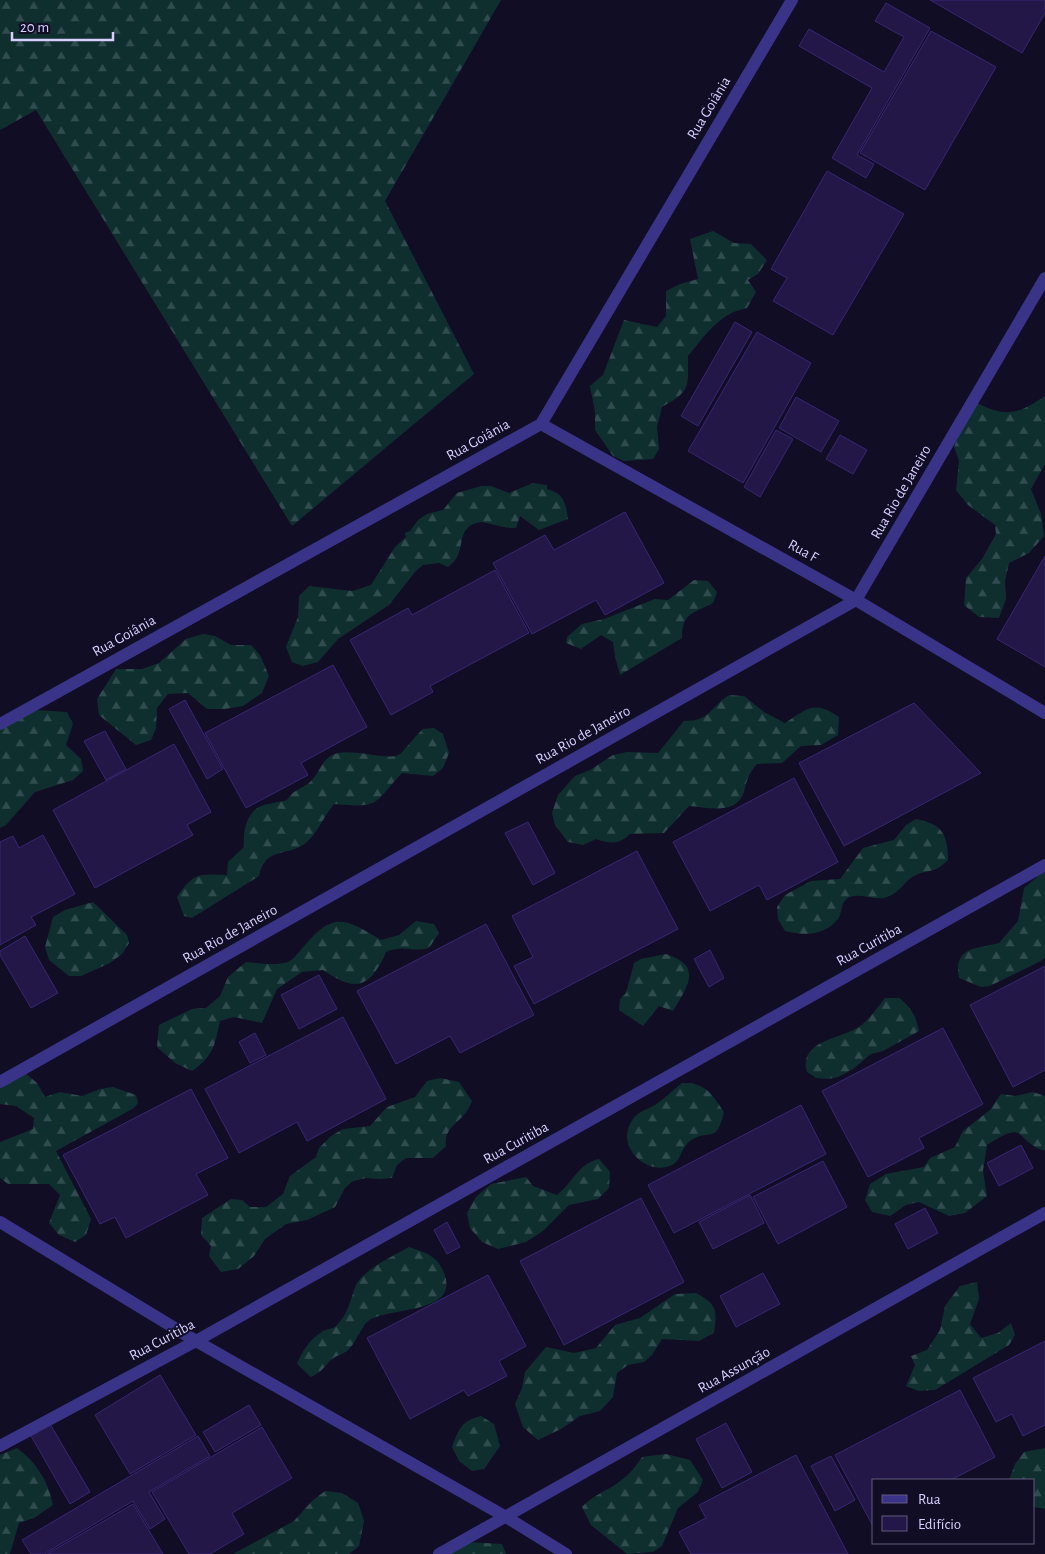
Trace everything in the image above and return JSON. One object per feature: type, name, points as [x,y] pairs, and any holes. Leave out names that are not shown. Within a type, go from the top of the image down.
[{"type":"street","name":"Rua Goiânia","points":[[0,724],[541,424],[792,0]]},
{"type":"street","name":"Rua Rio de Janeiro","points":[[0,1082],[856,600],[1045,278]]},
{"type":"street","name":"Rua F","points":[[541,424],[856,600],[1045,713]]},
{"type":"street","name":"Rua Curitiba","points":[[0,1446],[196,1341],[1045,865]]},
{"type":"street","name":"Rua Assunção","points":[[439,1554],[1045,1213]]},
{"type":"street","points":[[0,1222],[196,1341],[506,1517],[566,1554]]},
{"type":"green space","points":[[0,0],[501,0],[385,201],[474,374],[292,526],[36,110],[0,130]]},
{"type":"green space","points":[[713,231],[734,243],[751,244],[767,260],[758,274],[748,280],[756,292],[747,308],[728,315],[713,326],[688,356],[686,388],[678,397],[662,407],[657,427],[659,449],[653,459],[624,461],[613,456],[595,430],[595,412],[590,386],[603,375],[624,320],[657,327],[666,316],[666,291],[680,284],[698,279],[690,239]]},
{"type":"green space","points":[[1045,396],[1045,464],[1031,489],[1041,514],[1044,536],[1029,553],[1009,563],[1005,581],[1006,599],[999,618],[979,617],[964,605],[966,578],[982,559],[996,534],[995,525],[968,505],[956,490],[959,460],[954,447],[961,428],[977,403],[996,411],[1012,412],[1027,407]]},
{"type":"green space","points":[[533,483],[547,485],[547,489],[561,496],[568,519],[539,530],[520,516],[516,528],[481,522],[473,524],[468,527],[463,536],[456,559],[448,567],[439,563],[423,565],[415,572],[389,605],[338,639],[318,662],[303,666],[292,662],[286,647],[298,617],[299,596],[309,586],[352,591],[371,585],[395,547],[406,537],[405,533],[410,531],[418,520],[427,514],[443,510],[457,493],[481,486],[491,486],[509,493]]},
{"type":"green space","points":[[694,580],[708,581],[717,592],[713,603],[694,612],[687,618],[684,623],[682,638],[620,675],[613,642],[601,635],[581,649],[566,643],[567,637],[582,624],[604,619],[655,599],[668,600]]},
{"type":"green space","points":[[203,634],[215,636],[231,645],[251,645],[260,655],[269,676],[262,693],[243,706],[225,709],[207,709],[188,693],[168,694],[157,708],[156,728],[151,740],[136,745],[99,715],[97,699],[116,669],[142,669],[159,663],[186,639]]},
{"type":"green space","points":[[729,695],[744,696],[764,712],[785,723],[811,708],[823,709],[839,717],[838,735],[821,745],[801,746],[782,763],[757,764],[750,774],[740,800],[735,804],[720,808],[689,806],[664,833],[630,834],[618,842],[606,842],[596,839],[583,845],[568,842],[555,825],[552,813],[558,795],[575,776],[590,770],[613,755],[627,752],[658,753],[684,721],[700,719]]},
{"type":"green space","points":[[34,710],[67,712],[73,724],[66,745],[81,759],[83,771],[73,780],[35,792],[6,825],[0,828],[0,725]]},
{"type":"green space","points":[[434,728],[443,734],[449,753],[443,768],[433,776],[402,773],[380,798],[374,802],[360,805],[334,804],[307,842],[300,847],[272,856],[262,866],[259,876],[192,918],[184,916],[177,897],[188,883],[198,876],[210,874],[227,875],[228,862],[244,847],[246,826],[249,817],[256,809],[263,805],[287,800],[293,793],[313,779],[329,757],[346,752],[394,756],[402,753],[423,729]]},
{"type":"green space","points":[[916,819],[938,827],[945,837],[948,860],[943,865],[935,870],[914,876],[894,894],[884,898],[850,897],[843,904],[838,919],[820,932],[799,934],[785,931],[778,919],[777,907],[785,895],[811,881],[840,879],[863,848],[894,840],[906,825]]},
{"type":"green space","points":[[1043,872],[1045,873],[1045,957],[1041,961],[990,986],[981,987],[959,978],[958,968],[963,954],[975,948],[999,943],[1018,921],[1024,888]]},
{"type":"green space","points":[[93,902],[127,935],[129,943],[122,954],[110,963],[81,976],[69,976],[49,960],[45,947],[53,917],[65,910]]},
{"type":"green space","points":[[416,921],[434,924],[439,933],[429,948],[417,950],[398,949],[386,952],[380,965],[371,977],[365,982],[358,984],[345,982],[323,970],[302,972],[277,989],[262,1023],[234,1017],[220,1021],[212,1050],[205,1061],[192,1071],[175,1063],[157,1047],[159,1025],[192,1009],[206,1008],[220,996],[228,977],[246,962],[273,964],[291,961],[315,934],[333,923],[349,923],[381,940],[399,935]]},
{"type":"green space","points":[[666,954],[685,964],[689,978],[687,985],[673,1011],[659,1006],[643,1026],[619,1010],[620,999],[626,993],[634,963],[641,959]]},
{"type":"green space","points":[[885,998],[899,998],[907,1005],[915,1016],[919,1031],[883,1051],[871,1054],[853,1069],[838,1077],[828,1079],[816,1078],[807,1072],[806,1062],[814,1047],[859,1027],[870,1017]]},
{"type":"green space","points":[[24,1072],[37,1083],[45,1097],[60,1092],[82,1096],[100,1089],[113,1087],[136,1095],[138,1103],[134,1108],[56,1151],[91,1219],[86,1235],[75,1242],[59,1235],[49,1223],[60,1195],[49,1184],[8,1184],[0,1178],[0,1142],[33,1129],[34,1118],[16,1106],[0,1104],[0,1088]]},
{"type":"green space","points":[[440,1078],[459,1082],[472,1101],[466,1113],[446,1136],[446,1146],[433,1158],[406,1158],[397,1165],[392,1178],[366,1178],[353,1181],[345,1188],[335,1207],[307,1220],[286,1224],[265,1239],[254,1256],[238,1269],[221,1272],[209,1256],[211,1246],[201,1235],[202,1218],[231,1199],[242,1200],[250,1207],[266,1207],[283,1194],[290,1176],[316,1157],[319,1148],[331,1136],[343,1129],[370,1126],[387,1107],[415,1097],[427,1081]]},
{"type":"green space","points":[[682,1083],[690,1083],[707,1090],[724,1112],[721,1122],[713,1134],[699,1136],[689,1142],[678,1160],[672,1165],[662,1168],[653,1167],[636,1157],[631,1150],[627,1132],[631,1122],[639,1113],[655,1105]]},
{"type":"green space","points":[[1033,1092],[1045,1096],[1045,1151],[1035,1147],[1015,1132],[1000,1137],[987,1145],[983,1171],[987,1196],[965,1213],[949,1216],[919,1202],[906,1205],[890,1216],[872,1212],[865,1200],[870,1184],[886,1174],[924,1167],[930,1158],[955,1147],[963,1131],[990,1110],[1001,1094],[1015,1096]]},
{"type":"green space","points":[[599,1159],[610,1172],[609,1188],[598,1199],[569,1205],[543,1231],[526,1242],[498,1249],[482,1242],[470,1228],[467,1213],[476,1197],[491,1184],[526,1177],[533,1186],[557,1195],[581,1169],[592,1161]]},
{"type":"green space","points":[[409,1247],[430,1255],[438,1262],[444,1273],[446,1287],[442,1297],[419,1308],[376,1317],[367,1322],[348,1350],[333,1358],[311,1377],[297,1364],[307,1346],[318,1334],[335,1327],[340,1321],[356,1285],[365,1274],[380,1263]]},
{"type":"green space","points":[[977,1282],[979,1299],[970,1324],[981,1338],[998,1333],[1011,1323],[1015,1335],[1009,1345],[935,1390],[919,1391],[906,1386],[915,1365],[911,1356],[927,1350],[940,1330],[945,1306],[960,1286]]},
{"type":"green space","points":[[696,1293],[709,1301],[714,1309],[716,1319],[714,1333],[699,1341],[662,1339],[652,1355],[644,1362],[628,1365],[617,1373],[613,1397],[600,1411],[580,1416],[561,1429],[538,1440],[523,1427],[515,1404],[522,1388],[525,1372],[546,1347],[574,1353],[596,1348],[615,1325],[640,1318],[675,1294]]},
{"type":"green space","points":[[481,1416],[494,1424],[500,1446],[484,1469],[472,1471],[459,1461],[452,1447],[465,1423]]},
{"type":"green space","points":[[17,1448],[41,1473],[53,1505],[34,1518],[19,1523],[10,1554],[0,1554],[0,1455]]},
{"type":"green space","points":[[1045,1448],[1045,1509],[1035,1507],[1035,1479],[1009,1479],[1015,1464],[1024,1452]]},
{"type":"green space","points":[[666,1454],[690,1460],[703,1480],[698,1492],[678,1508],[662,1546],[653,1552],[627,1554],[591,1525],[582,1507],[627,1476],[642,1457]]},
{"type":"green space","points":[[325,1491],[342,1493],[358,1503],[364,1521],[359,1546],[349,1554],[233,1554],[294,1521],[312,1501]]},
{"type":"green space","points":[[468,1542],[502,1544],[506,1554],[447,1554]]},
{"type":"building","points":[[930,0],[1045,0],[1045,13],[1022,53]]},
{"type":"building","points":[[886,3],[930,28],[857,155],[874,164],[866,178],[832,158],[872,88],[799,46],[809,29],[884,72],[904,37],[875,21]]},
{"type":"building","points":[[931,31],[996,67],[925,190],[860,153]]},
{"type":"building","points":[[827,171],[904,214],[833,335],[773,301],[787,278],[771,269]]},
{"type":"building","points":[[735,322],[752,332],[698,426],[681,416]]},
{"type":"building","points":[[757,332],[811,363],[743,483],[688,451]]},
{"type":"building","points":[[796,397],[839,421],[821,452],[779,428]]},
{"type":"building","points":[[776,430],[793,439],[760,497],[744,487]]},
{"type":"building","points":[[840,435],[867,450],[853,474],[826,459]]},
{"type":"building","points":[[625,512],[664,583],[605,615],[596,600],[532,634],[493,563],[545,535],[554,550]]},
{"type":"building","points":[[1045,556],[1045,667],[997,639]]},
{"type":"building","points":[[495,570],[529,633],[430,686],[433,692],[391,715],[350,640],[408,608],[412,615]]},
{"type":"building","points":[[333,665],[367,727],[301,763],[308,775],[246,808],[205,733]]},
{"type":"building","points":[[185,700],[223,769],[207,779],[169,709]]},
{"type":"building","points":[[914,703],[981,773],[844,846],[799,763]]},
{"type":"building","points":[[105,731],[126,769],[106,780],[84,741]]},
{"type":"building","points":[[174,744],[211,812],[187,825],[193,835],[95,888],[53,810]]},
{"type":"building","points":[[794,778],[838,862],[767,900],[759,885],[710,911],[673,842]]},
{"type":"building","points":[[528,822],[555,873],[533,885],[505,833]]},
{"type":"building","points":[[43,835],[75,894],[31,917],[36,925],[0,945],[0,842],[13,836],[19,848]]},
{"type":"building","points":[[637,851],[678,929],[534,1004],[514,966],[533,957],[512,916]]},
{"type":"building","points":[[486,924],[534,1015],[460,1053],[450,1036],[396,1064],[357,991]]},
{"type":"building","points":[[25,936],[58,993],[31,1008],[0,955],[0,951]]},
{"type":"building","points":[[710,950],[724,978],[709,987],[694,959]]},
{"type":"building","points":[[1045,966],[1045,1070],[1013,1087],[970,1005]]},
{"type":"building","points":[[319,975],[337,1009],[299,1029],[281,995]]},
{"type":"building","points":[[343,1017],[386,1099],[307,1141],[297,1122],[239,1153],[205,1089]]},
{"type":"building","points":[[943,1028],[983,1104],[919,1138],[924,1148],[868,1177],[822,1091]]},
{"type":"building","points":[[255,1033],[266,1055],[250,1063],[239,1042]]},
{"type":"building","points":[[191,1089],[228,1158],[196,1174],[208,1195],[126,1238],[115,1217],[100,1224],[63,1155]]},
{"type":"building","points":[[801,1105],[826,1154],[674,1233],[648,1185]]},
{"type":"building","points":[[1021,1145],[1033,1168],[999,1186],[987,1163]]},
{"type":"building","points":[[823,1161],[847,1207],[778,1244],[753,1197]]},
{"type":"building","points":[[750,1195],[764,1223],[713,1249],[699,1222]]},
{"type":"building","points":[[641,1198],[684,1282],[564,1345],[520,1261]]},
{"type":"building","points":[[925,1208],[938,1233],[908,1249],[895,1224]]},
{"type":"building","points":[[447,1222],[460,1247],[447,1254],[434,1230]]},
{"type":"building","points":[[763,1273],[780,1304],[736,1327],[720,1296]]},
{"type":"building","points":[[488,1275],[526,1346],[499,1361],[507,1376],[468,1396],[464,1390],[410,1419],[367,1338]]},
{"type":"building","points":[[1045,1341],[1045,1425],[1023,1436],[1012,1414],[996,1422],[973,1378]]},
{"type":"building","points":[[160,1375],[196,1435],[130,1474],[95,1415]]},
{"type":"building","points":[[960,1390],[995,1457],[953,1479],[872,1479],[872,1524],[835,1455]]},
{"type":"building","points":[[249,1405],[261,1425],[215,1452],[203,1432]]},
{"type":"building","points":[[726,1423],[752,1472],[722,1488],[696,1439]]},
{"type":"building","points":[[50,1424],[90,1492],[70,1504],[30,1434]]},
{"type":"building","points":[[262,1427],[292,1478],[232,1513],[244,1534],[210,1554],[189,1554],[152,1492]]},
{"type":"building","points":[[198,1436],[210,1456],[149,1492],[165,1519],[150,1529],[133,1501],[44,1554],[31,1554],[22,1540]]},
{"type":"building","points":[[796,1455],[848,1554],[691,1554],[679,1532],[706,1518],[699,1505]]},
{"type":"building","points":[[831,1456],[855,1500],[835,1511],[811,1466]]},
{"type":"building","points":[[133,1504],[163,1554],[47,1554]]}]
